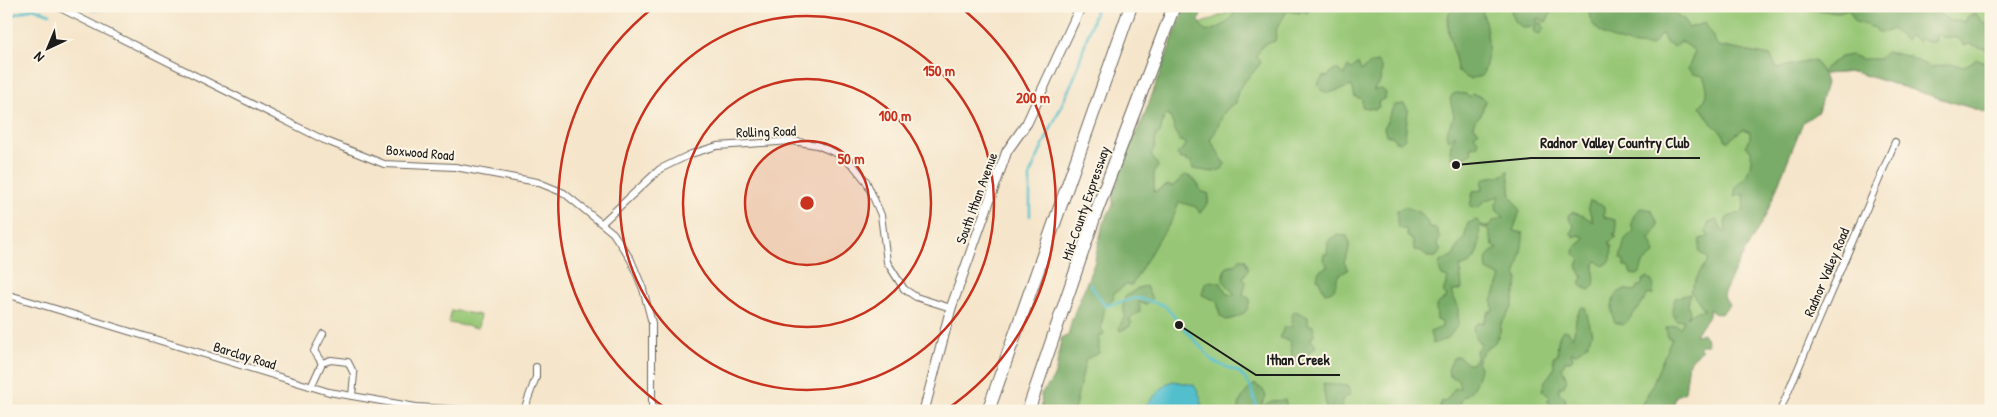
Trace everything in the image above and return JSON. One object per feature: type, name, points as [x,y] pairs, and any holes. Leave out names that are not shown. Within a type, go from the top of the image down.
[{"type":"highway","name":"Mid-County Expressway","points":[[988,411],[1131,6]]},
{"type":"highway","name":"Mid-County Expressway","points":[[1028,411],[1096,215],[1174,6]]},
{"type":"street","name":"Boxwood Road","points":[[56,6],[324,140],[384,164],[455,167],[537,182],[564,193],[613,233],[631,260],[644,289],[652,323],[652,411]]},
{"type":"street","name":"South Ithan Avenue","points":[[924,411],[951,308],[1007,151],[1027,122],[1081,6]]},
{"type":"street","name":"Rolling Road","points":[[602,223],[660,169],[691,154],[718,146],[792,141],[817,145],[838,154],[853,165],[866,181],[881,215],[887,262],[904,289],[916,297],[951,308]]},
{"type":"street","name":"Radnor Valley Road","points":[[1782,410],[1895,142]]},
{"type":"street","name":"Barclay Road","points":[[6,294],[311,387],[416,407],[482,411]]},
{"type":"street","points":[[322,363],[314,351],[323,334]]},
{"type":"street","points":[[311,387],[322,363],[331,360],[348,362],[354,374],[352,396]]},
{"type":"street","points":[[524,410],[527,397],[536,377],[536,367]]},
{"type":"street","points":[[486,411],[581,411]]},
{"type":"green space","points":[[1185,6],[1203,6],[1199,21],[1206,32],[1226,23],[1238,6],[1313,6],[1307,13],[1303,10],[1300,13],[1287,11],[1277,28],[1275,41],[1263,45],[1256,56],[1261,62],[1242,85],[1236,103],[1230,106],[1223,114],[1217,129],[1210,139],[1225,164],[1222,169],[1214,172],[1193,169],[1191,161],[1186,162],[1186,159],[1181,159],[1177,154],[1187,144],[1179,140],[1169,114],[1164,116],[1160,134],[1156,134],[1155,147],[1151,155],[1158,166],[1154,173],[1154,192],[1168,185],[1173,186],[1185,175],[1195,181],[1201,191],[1209,194],[1208,203],[1200,213],[1196,207],[1179,202],[1171,222],[1132,285],[1126,285],[1114,293],[1113,300],[1105,306],[1101,328],[1104,333],[1103,336],[1099,336],[1099,353],[1086,359],[1074,411],[1042,411],[1041,393],[1048,386],[1055,373],[1062,337],[1068,336],[1072,319],[1094,264],[1103,223],[1113,205],[1113,193],[1118,182],[1120,166],[1143,119]]},
{"type":"green space","points":[[1243,6],[1991,6],[1991,114],[1855,72],[1822,74],[1753,217],[1650,411],[1049,411],[1174,35]]},
{"type":"green space","points":[[1454,6],[1481,6],[1488,41],[1487,59],[1482,76],[1469,79],[1457,71],[1448,27],[1449,13],[1454,9]]},
{"type":"green space","points":[[1509,6],[1555,6],[1546,22],[1537,18],[1537,23],[1542,23],[1544,28],[1541,33],[1537,34],[1533,31],[1536,26],[1522,27],[1515,21]]},
{"type":"green space","points":[[1589,6],[1662,6],[1685,20],[1688,28],[1705,23],[1718,46],[1771,56],[1777,68],[1815,60],[1822,73],[1826,67],[1841,57],[1851,55],[1862,59],[1879,59],[1886,52],[1907,56],[1931,67],[1953,64],[1963,67],[1977,59],[1991,64],[1991,114],[1854,72],[1823,74],[1826,83],[1818,112],[1803,122],[1766,215],[1739,262],[1723,295],[1729,305],[1722,313],[1715,314],[1709,309],[1707,320],[1695,335],[1702,334],[1706,337],[1708,345],[1701,345],[1699,347],[1702,350],[1689,362],[1685,392],[1676,396],[1673,408],[1679,407],[1682,411],[1668,411],[1666,408],[1665,411],[1638,411],[1651,388],[1672,338],[1668,338],[1666,328],[1676,325],[1680,328],[1684,320],[1677,321],[1675,319],[1676,315],[1673,316],[1672,311],[1675,298],[1690,294],[1688,305],[1690,313],[1687,317],[1697,311],[1705,310],[1690,291],[1709,259],[1699,252],[1700,239],[1709,237],[1705,231],[1709,223],[1717,220],[1724,233],[1726,232],[1725,221],[1728,217],[1743,212],[1745,194],[1734,197],[1736,186],[1747,175],[1750,166],[1751,150],[1745,146],[1750,138],[1750,132],[1743,129],[1727,142],[1721,131],[1712,124],[1700,106],[1707,95],[1703,76],[1693,74],[1688,69],[1695,51],[1681,41],[1675,47],[1666,43],[1662,33],[1651,46],[1631,44],[1610,38],[1594,25],[1590,17]]},
{"type":"green space","points":[[1807,6],[1917,6],[1920,8],[1930,8],[1953,21],[1965,22],[1968,16],[1975,14],[1991,28],[1991,45],[1985,49],[1970,44],[1964,45],[1958,38],[1942,37],[1937,33],[1935,42],[1927,42],[1921,39],[1918,41],[1909,35],[1906,41],[1892,29],[1886,32],[1878,32],[1875,28],[1856,22],[1848,9],[1839,12],[1812,10]]},
{"type":"green space","points":[[1378,62],[1382,68],[1380,82],[1373,90],[1382,89],[1386,93],[1385,98],[1378,102],[1379,107],[1375,109],[1362,107],[1362,99],[1355,97],[1352,86],[1328,93],[1321,90],[1318,84],[1323,76],[1328,77],[1336,69],[1345,75],[1348,67],[1352,69],[1358,63],[1361,71],[1372,63]]},
{"type":"green space","points":[[1453,94],[1466,94],[1469,97],[1472,94],[1482,97],[1485,101],[1481,115],[1475,120],[1473,126],[1479,131],[1474,135],[1479,142],[1477,146],[1470,147],[1472,153],[1452,159],[1450,153],[1451,144],[1456,135],[1449,140],[1446,133],[1454,116],[1450,99]]},
{"type":"green space","points":[[1404,104],[1408,110],[1405,138],[1401,142],[1395,142],[1394,137],[1386,135],[1384,128],[1394,105]]},
{"type":"green space","points":[[1508,170],[1511,196],[1520,211],[1513,231],[1523,233],[1520,259],[1516,272],[1518,280],[1512,308],[1501,324],[1500,332],[1495,342],[1482,353],[1477,362],[1480,367],[1477,380],[1470,392],[1463,397],[1457,411],[1438,411],[1442,401],[1445,402],[1455,388],[1460,388],[1458,380],[1450,376],[1448,370],[1453,358],[1458,356],[1468,364],[1472,364],[1477,357],[1476,350],[1481,345],[1475,336],[1473,327],[1477,323],[1484,323],[1488,312],[1493,310],[1492,301],[1501,277],[1487,270],[1486,262],[1489,254],[1498,249],[1493,246],[1488,229],[1479,226],[1480,239],[1475,257],[1466,265],[1460,266],[1462,289],[1451,292],[1458,306],[1458,325],[1448,338],[1433,344],[1430,332],[1442,327],[1442,322],[1437,320],[1436,305],[1447,297],[1443,292],[1448,278],[1442,276],[1439,268],[1440,262],[1454,255],[1458,245],[1464,239],[1468,223],[1477,220],[1481,225],[1489,227],[1493,221],[1504,217],[1497,211],[1496,204],[1500,196],[1485,200],[1478,208],[1470,206],[1473,191],[1483,190],[1482,183],[1484,178],[1503,175]]},
{"type":"green space","points":[[1590,201],[1604,206],[1604,217],[1615,220],[1617,227],[1616,233],[1613,234],[1617,237],[1609,242],[1612,247],[1611,260],[1603,266],[1597,261],[1594,269],[1594,284],[1589,290],[1582,287],[1580,282],[1583,278],[1577,266],[1580,260],[1574,254],[1575,247],[1583,241],[1584,237],[1579,235],[1573,237],[1571,234],[1574,225],[1568,215],[1572,212],[1584,216],[1593,222],[1588,207]]},
{"type":"green space","points":[[1406,207],[1420,213],[1428,222],[1428,228],[1436,228],[1440,238],[1437,244],[1441,250],[1436,257],[1427,257],[1422,251],[1414,250],[1413,241],[1407,236],[1407,230],[1399,228],[1397,224],[1397,210]]},
{"type":"green space","points":[[1641,208],[1652,210],[1658,224],[1655,232],[1649,239],[1655,253],[1643,263],[1640,273],[1636,275],[1631,274],[1629,268],[1624,266],[1624,260],[1620,259],[1625,239],[1634,231],[1632,228],[1633,218]]},
{"type":"green space","points":[[1336,235],[1347,236],[1349,249],[1344,262],[1348,270],[1338,276],[1332,291],[1325,293],[1317,277],[1319,271],[1328,266],[1323,260],[1324,254],[1327,254],[1328,241]]},
{"type":"green space","points":[[1240,259],[1245,259],[1249,269],[1243,277],[1246,283],[1243,294],[1250,299],[1249,304],[1245,312],[1235,318],[1226,320],[1220,316],[1217,301],[1202,295],[1205,283],[1212,281],[1221,283],[1227,294],[1235,295],[1223,280],[1225,269],[1230,265],[1235,265]]},
{"type":"green space","points":[[1648,277],[1653,283],[1653,294],[1648,294],[1623,325],[1615,322],[1612,314],[1612,304],[1616,295],[1624,290],[1636,290],[1637,286],[1641,286],[1643,280]]},
{"type":"green space","points":[[1146,286],[1152,299],[1146,305],[1139,302],[1140,311],[1129,320],[1132,322],[1129,327],[1120,331],[1119,327],[1125,316],[1123,306],[1125,297],[1138,288]]},
{"type":"green space","points":[[1582,307],[1585,307],[1592,334],[1587,345],[1575,354],[1571,351],[1573,358],[1571,361],[1565,361],[1562,368],[1567,380],[1564,386],[1559,388],[1559,393],[1564,396],[1566,401],[1559,411],[1547,401],[1550,397],[1542,390],[1545,381],[1554,369],[1553,357],[1558,355],[1560,336],[1563,330],[1568,331],[1572,337],[1577,315]]},
{"type":"green space","points":[[451,310],[480,315],[478,328],[449,323]]},
{"type":"green space","points":[[1295,311],[1308,317],[1308,324],[1313,326],[1314,334],[1310,340],[1314,342],[1316,347],[1307,355],[1310,360],[1308,364],[1293,362],[1290,341],[1280,338],[1284,327],[1292,327],[1292,315]]},
{"type":"green space","points":[[1323,383],[1347,386],[1351,394],[1342,400],[1342,411],[1324,411],[1326,409]]},
{"type":"green space","points":[[1255,384],[1263,390],[1266,396],[1260,408],[1272,401],[1285,400],[1288,411],[1238,411],[1240,402],[1248,390]]},
{"type":"water","points":[[1173,381],[1194,385],[1201,401],[1198,411],[1140,411],[1166,384]]},
{"type":"waterway","points":[[87,6],[93,10],[120,6]]},
{"type":"waterway","points":[[1030,216],[1030,174],[1074,78],[1097,6]]},
{"type":"waterway","points":[[6,18],[33,8],[50,14]]},
{"type":"waterway","points":[[1090,284],[1105,306],[1137,298],[1164,305],[1214,362],[1239,372],[1250,385],[1257,407],[1256,411]]},
{"type":"place","name":"Radnor Valley Country Club","points":[[1456,165]]},
{"type":"place","name":"Ithan Creek","points":[[1179,325]]}]
